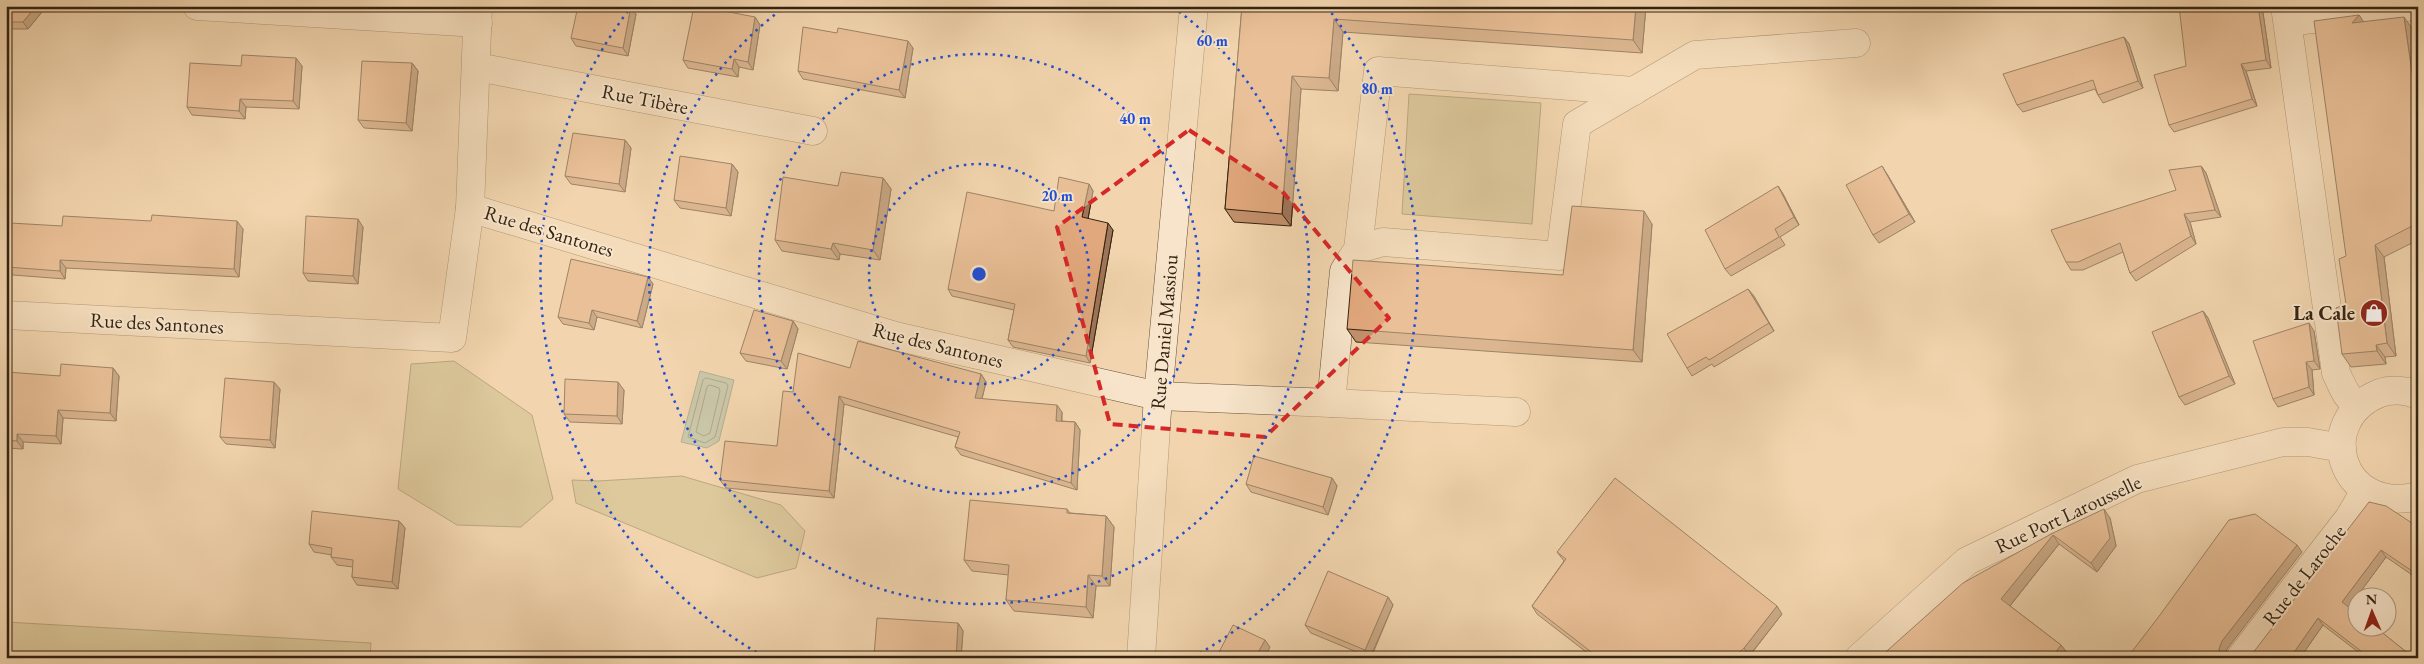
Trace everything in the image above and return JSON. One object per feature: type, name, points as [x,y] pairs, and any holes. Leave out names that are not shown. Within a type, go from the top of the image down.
[{"type":"street","points":[[197,6],[478,15],[470,208]]},
{"type":"street","name":"Rue Daniel Massiou","points":[[1141,658],[1158,396],[1194,6]]},
{"type":"street","points":[[2358,406],[2352,402],[2343,390],[2335,365],[2287,14],[2414,6]]},
{"type":"street","points":[[1358,249],[1382,242],[1560,256],[1577,124],[1695,55],[1856,43]]},
{"type":"street","name":"Rue Tibère","points":[[477,67],[813,131]]},
{"type":"street","points":[[1331,404],[1344,271],[1358,249],[1378,71],[1634,91]]},
{"type":"street","name":"Rue des Santones","points":[[6,315],[452,338],[470,208],[895,336],[1158,396],[1516,412]]},
{"type":"street","points":[[2416,392],[2384,392],[2370,397],[2358,406],[2349,418],[2343,432],[2342,448],[2345,465],[2353,479],[2365,491],[2381,498],[2400,500],[2418,496]]},
{"type":"street","name":"Rue Port Larousselle","points":[[1859,658],[1967,562],[2137,479],[2283,442],[2308,442],[2342,448]]},
{"type":"street","name":"Rue de Laroche","points":[[2240,658],[2349,518],[2365,491]]},
{"type":"highlighted area","points":[[1189,130],[1282,191],[1389,318],[1265,437],[1110,424],[1057,227]]},
{"type":"shaded area","points":[[1409,94],[1541,103],[1532,224],[1402,214]]},
{"type":"shaded area","points":[[454,361],[532,415],[553,499],[521,527],[457,525],[398,489],[411,364]]},
{"type":"shaded area","points":[[682,476],[781,505],[805,531],[796,568],[757,578],[576,503],[572,480],[598,481]]},
{"type":"shaded area","points":[[6,622],[371,643],[370,658],[6,658]]},
{"type":"water","points":[[700,371],[734,380],[719,441],[707,448],[681,442]]},
{"type":"building","points":[[6,6],[36,6],[23,22],[6,22]]},
{"type":"building","points":[[578,6],[631,6],[623,48],[571,38]]},
{"type":"building","points":[[694,6],[755,17],[748,62],[734,59],[732,69],[683,60]]},
{"type":"building","points":[[1242,6],[1636,6],[1633,40],[1334,19],[1329,78],[1292,76],[1282,214],[1225,209]]},
{"type":"building","points":[[2179,6],[2258,6],[2266,60],[2241,64],[2252,99],[2169,125],[2154,75],[2186,66]]},
{"type":"building","points":[[2359,15],[2352,23],[2404,17],[2418,115],[2418,223],[2375,245],[2387,343],[2376,345],[2377,351],[2342,354],[2336,308],[2346,304],[2339,259],[2346,256],[2314,21]]},
{"type":"building","points":[[803,27],[837,33],[838,28],[908,41],[899,90],[798,71]]},
{"type":"building","points":[[2124,37],[2138,81],[2098,95],[2093,80],[2017,105],[2003,74]]},
{"type":"building","points":[[242,55],[296,58],[293,101],[240,99],[239,111],[187,107],[190,63],[241,66]]},
{"type":"building","points":[[362,61],[412,63],[406,123],[358,120]]},
{"type":"building","points":[[573,133],[625,140],[619,184],[565,176]]},
{"type":"building","points":[[680,156],[732,164],[726,208],[674,200]]},
{"type":"building","points":[[1882,166],[1909,214],[1873,235],[1846,185]]},
{"type":"building","points":[[2201,166],[2215,210],[2184,214],[2191,236],[2130,273],[2120,243],[2078,262],[2066,262],[2051,230],[2176,190],[2169,170]]},
{"type":"building","points":[[841,172],[883,178],[873,250],[833,243],[831,249],[775,240],[783,177],[838,186]]},
{"type":"building","points":[[1059,177],[1089,184],[1082,217],[1108,223],[1086,356],[1008,340],[1015,304],[948,289],[967,192],[1054,211]]},
{"type":"building","points":[[1778,186],[1794,217],[1775,229],[1779,237],[1725,269],[1705,230]]},
{"type":"building","points":[[1572,206],[1644,211],[1633,350],[1347,329],[1353,260],[1563,275]]},
{"type":"building","points":[[152,215],[237,221],[234,269],[60,260],[60,271],[7,267],[10,223],[62,226],[63,216],[151,221]]},
{"type":"building","points":[[306,216],[358,219],[353,276],[303,273]]},
{"type":"building","points":[[571,259],[648,277],[637,321],[592,310],[589,323],[558,317]]},
{"type":"building","points":[[1748,289],[1769,323],[1709,360],[1706,357],[1687,368],[1667,334]]},
{"type":"building","points":[[754,310],[793,321],[781,361],[740,353]]},
{"type":"building","points":[[2203,311],[2229,376],[2179,397],[2152,332]]},
{"type":"building","points":[[2309,323],[2314,361],[2306,362],[2309,387],[2273,399],[2253,341]]},
{"type":"building","points":[[858,341],[981,374],[975,398],[1057,405],[1056,421],[1075,422],[1071,483],[955,447],[960,432],[839,396],[829,491],[720,480],[725,441],[777,446],[783,391],[793,392],[798,353],[850,368]]},
{"type":"building","points":[[61,364],[113,368],[110,413],[58,410],[56,436],[17,434],[17,441],[6,440],[7,372],[60,376]]},
{"type":"building","points":[[225,378],[274,382],[270,440],[220,437]]},
{"type":"building","points":[[565,379],[618,382],[617,416],[564,414]]},
{"type":"building","points":[[1254,456],[1332,478],[1323,507],[1246,484]]},
{"type":"building","points":[[1615,478],[1777,606],[1744,648],[1733,658],[1599,658],[1532,606],[1566,559],[1557,552]]},
{"type":"building","points":[[970,500],[1067,509],[1067,513],[1106,516],[1102,576],[1088,575],[1086,607],[1006,600],[1009,565],[964,560]]},
{"type":"building","points":[[2369,502],[2386,506],[2418,527],[2418,575],[2381,550],[2354,586],[2346,586],[2346,597],[2342,602],[2346,605],[2346,636],[2386,636],[2414,658],[2370,658],[2318,618],[2290,658],[2249,658]]},
{"type":"building","points":[[2104,509],[2110,538],[2091,563],[2053,535],[2001,599],[2061,645],[2051,658],[1879,658],[1963,583],[2051,534]]},
{"type":"building","points":[[312,511],[399,521],[392,582],[352,577],[353,560],[331,557],[332,548],[309,544]]},
{"type":"building","points":[[2255,514],[2297,545],[2222,641],[2219,649],[2221,658],[2127,658],[2229,520]]},
{"type":"building","points":[[1328,571],[1388,597],[1365,650],[1305,625]]},
{"type":"building","points":[[877,618],[958,623],[956,658],[874,656]]},
{"type":"building","points":[[1233,625],[1265,640],[1255,658],[1216,658]]},
{"type":"place","name":"La Cale","points":[[2374,313]]}]
